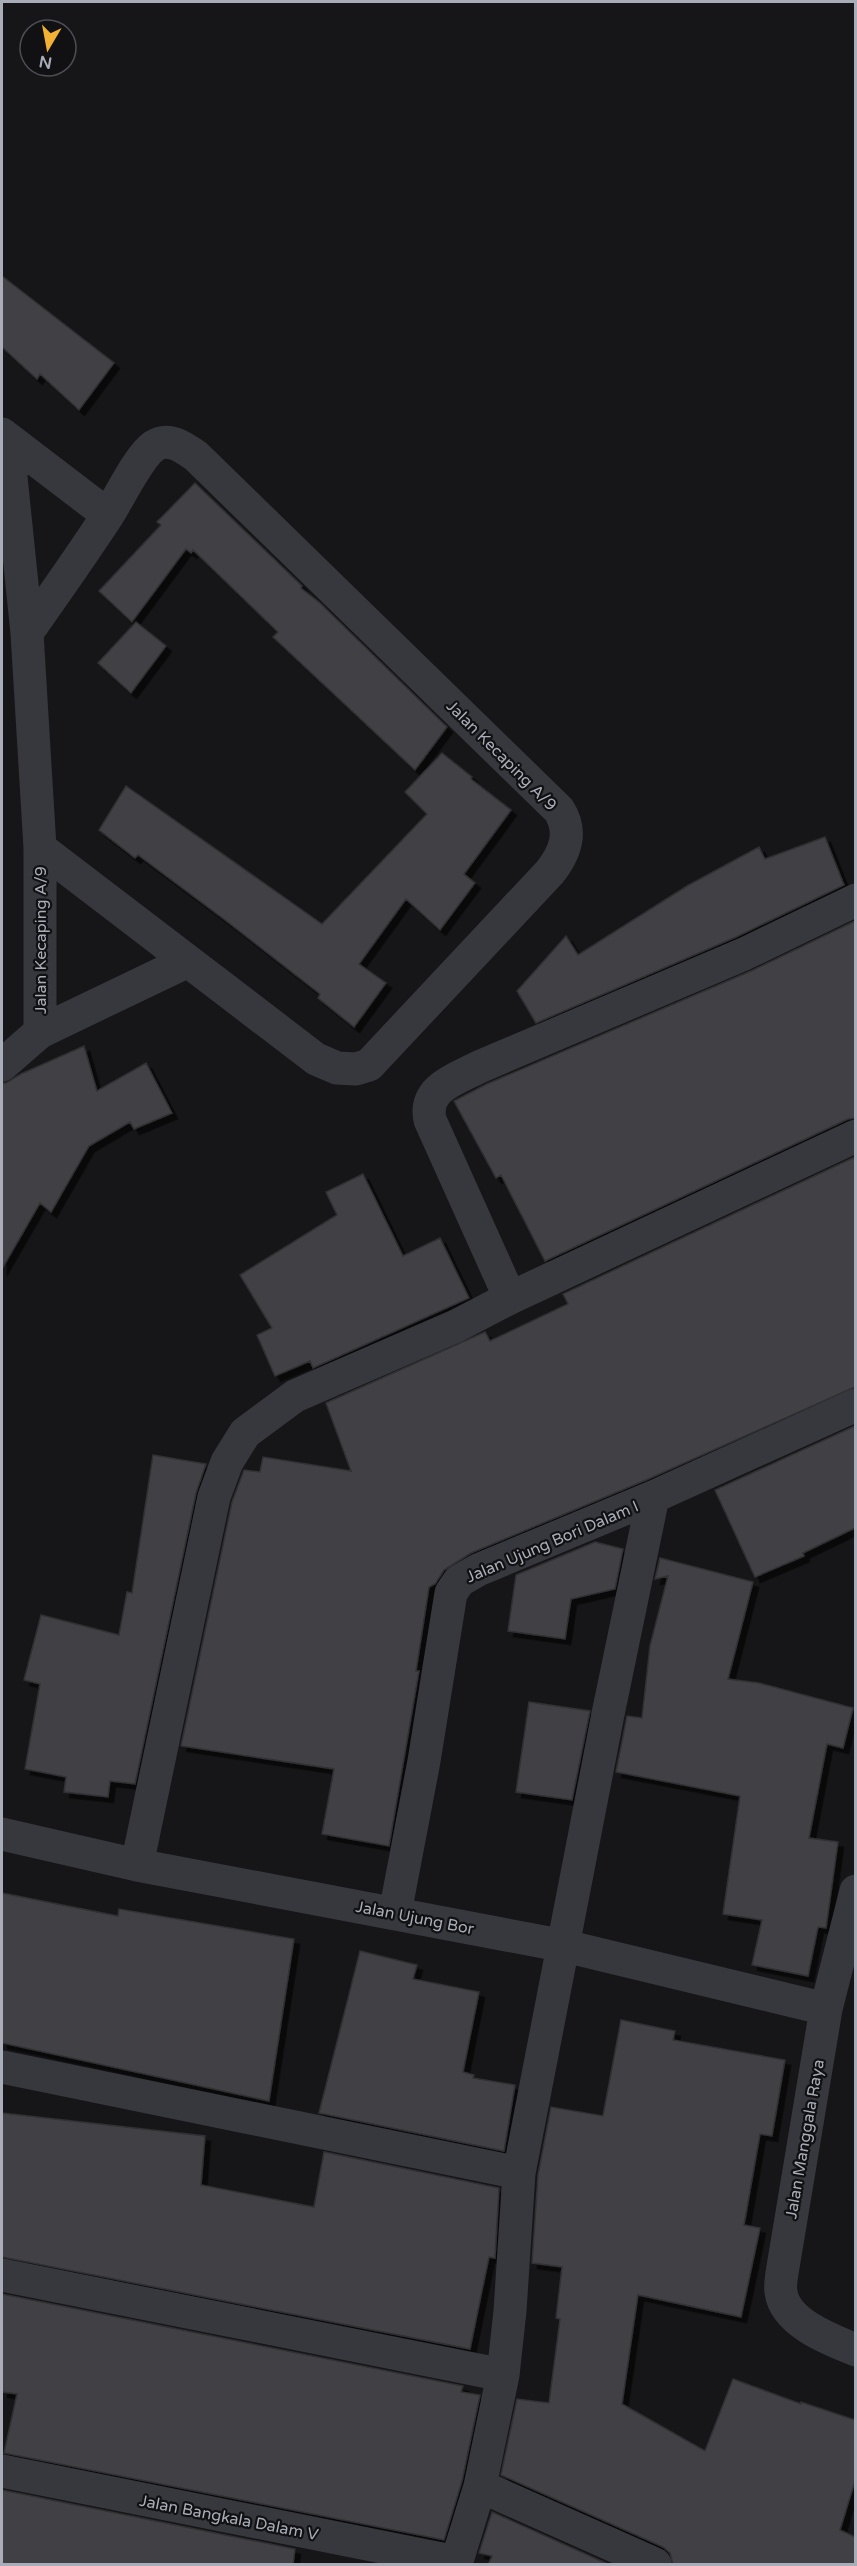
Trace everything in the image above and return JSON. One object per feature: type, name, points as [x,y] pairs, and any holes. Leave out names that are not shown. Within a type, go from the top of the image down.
[{"type":"street","name":"Jalan Kecaping A/9","points":[[4,436],[108,515]]},
{"type":"street","name":"Jalan Kecaping A/9","points":[[4,436],[27,633],[40,848],[40,1032]]},
{"type":"street","name":"Jalan Kecaping A/9","points":[[27,633],[108,515],[145,454],[161,442],[177,444],[205,465],[558,810],[566,821],[562,856],[550,872],[369,1065],[356,1069],[337,1068],[316,1059],[40,848]]},
{"type":"street","points":[[510,1298],[430,1120],[428,1108],[431,1097],[439,1088],[479,1067],[744,954],[855,900]]},
{"type":"street","name":"Jalan Kecaping A/9","points":[[2,1065],[40,1032],[188,961]]},
{"type":"street","points":[[137,1865],[214,1497],[234,1448],[257,1422],[295,1396],[456,1326],[510,1298],[855,1136]]},
{"type":"street","name":"Jalan Ujung Bori Dalam I","points":[[395,1913],[455,1585],[478,1570],[653,1497],[855,1405]]},
{"type":"street","points":[[456,2563],[480,2486],[503,2375],[510,2311],[519,2173],[565,1946],[608,1714],[653,1497]]},
{"type":"street","name":"Jalan Ujung Bor","points":[[2,1834],[137,1865],[565,1946],[826,2009]]},
{"type":"street","name":"Jalan Manggala Raya","points":[[855,1891],[826,2009],[783,2262],[781,2292],[790,2311],[816,2333],[855,2350]]},
{"type":"street","points":[[2,2067],[519,2173]]},
{"type":"street","points":[[2,2275],[503,2375]]},
{"type":"street","name":"Jalan Bangkala Dalam V","points":[[2,2471],[456,2563]]},
{"type":"street","points":[[480,2486],[655,2565]]},
{"type":"building","points":[[2,276],[114,363],[79,410],[40,374],[37,379],[2,347]]},
{"type":"building","points":[[195,483],[447,727],[415,770],[273,637],[278,632],[193,550],[191,553],[186,549],[132,622],[99,591],[161,525],[157,522]]},
{"type":"building","points":[[136,622],[166,646],[131,693],[98,663]]},
{"type":"building","points":[[442,753],[511,810],[464,874],[475,883],[440,930],[406,899],[359,964],[386,983],[354,1027],[318,998],[320,994],[225,920],[138,855],[135,858],[99,830],[126,786],[322,924],[427,814],[405,792]]},
{"type":"building","points":[[825,837],[844,885],[736,937],[536,1023],[517,991],[566,936],[578,955],[687,886],[759,847],[765,859]]},
{"type":"building","points":[[855,921],[855,1118],[848,1119],[545,1261],[501,1175],[496,1178],[454,1101],[487,1084],[751,971]]},
{"type":"building","points":[[84,1046],[97,1091],[146,1063],[172,1113],[134,1129],[130,1122],[89,1146],[51,1212],[40,1203],[2,1269],[2,1083]]},
{"type":"building","points":[[855,1157],[855,1387],[646,1480],[471,1553],[444,1570],[435,1584],[429,1587],[416,1671],[419,1671],[389,1846],[322,1834],[334,1769],[181,1746],[232,1502],[244,1470],[260,1472],[263,1457],[351,1471],[326,1403],[485,1332],[490,1341],[568,1304],[563,1294]]},
{"type":"building","points":[[363,1174],[403,1256],[440,1238],[469,1298],[313,1368],[310,1361],[275,1376],[257,1335],[272,1328],[240,1275],[337,1215],[326,1192]]},
{"type":"building","points":[[855,1426],[855,1528],[803,1553],[804,1556],[755,1577],[715,1490]]},
{"type":"building","points":[[153,1455],[206,1464],[196,1493],[135,1784],[110,1781],[108,1797],[64,1792],[66,1777],[25,1769],[40,1684],[24,1680],[41,1615],[119,1635],[127,1592],[132,1593]]},
{"type":"building","points":[[595,1542],[623,1549],[615,1589],[571,1599],[565,1639],[508,1631],[516,1575]]},
{"type":"building","points":[[660,1558],[753,1582],[728,1679],[759,1683],[853,1708],[843,1748],[827,1744],[809,1838],[838,1842],[826,1928],[818,1927],[808,1976],[752,1965],[762,1920],[723,1914],[740,1796],[616,1772],[627,1716],[642,1718],[650,1646],[668,1576],[655,1579]]},
{"type":"building","points":[[529,1702],[590,1711],[572,1800],[516,1792]]},
{"type":"building","points":[[2,1893],[118,1916],[119,1909],[294,1939],[269,2101],[2,2043]]},
{"type":"building","points":[[360,1951],[417,1965],[413,1979],[479,1992],[463,2072],[474,2075],[473,2078],[515,2085],[504,2151],[319,2113]]},
{"type":"building","points":[[621,2020],[675,2031],[673,2040],[785,2060],[772,2136],[760,2134],[744,2225],[760,2228],[741,2317],[638,2295],[622,2404],[705,2451],[733,2379],[801,2404],[801,2402],[855,2420],[855,2481],[840,2530],[855,2537],[855,2565],[673,2565],[670,2553],[663,2547],[501,2475],[517,2399],[549,2403],[560,2319],[556,2318],[562,2267],[532,2263],[538,2175],[551,2107],[603,2116]]},
{"type":"building","points":[[2,2113],[205,2136],[201,2185],[314,2207],[324,2152],[499,2188],[495,2258],[489,2257],[470,2349],[2,2257]]},
{"type":"building","points":[[2,2294],[463,2386],[461,2392],[480,2395],[462,2481],[444,2540],[4,2453],[17,2394],[2,2392]]},
{"type":"building","points":[[2,2490],[295,2549],[293,2565],[2,2565]]},
{"type":"building","points":[[492,2512],[610,2565],[488,2565],[492,2556],[479,2553]]}]
